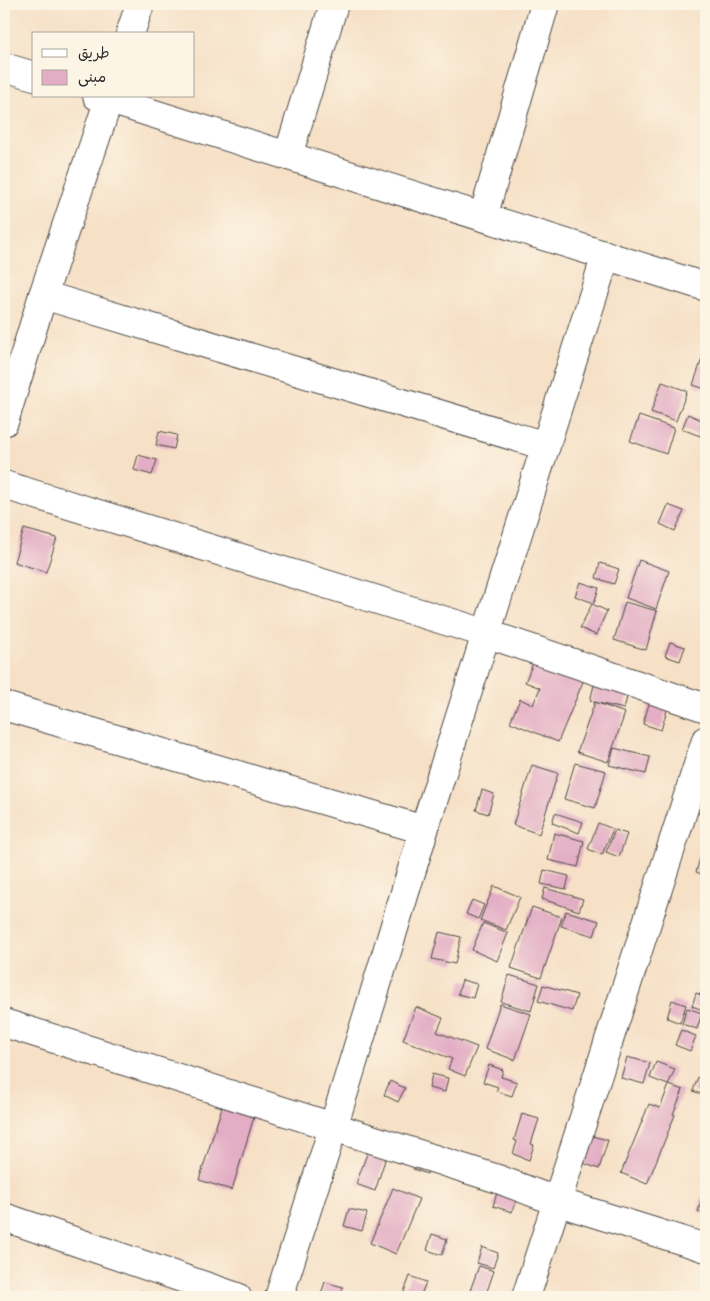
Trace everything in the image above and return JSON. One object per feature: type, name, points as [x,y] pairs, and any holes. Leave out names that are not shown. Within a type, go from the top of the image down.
[{"type":"street","points":[[131,32],[140,4]]},
{"type":"street","points":[[288,156],[334,4]]},
{"type":"street","points":[[483,217],[546,4]]},
{"type":"street","points":[[4,67],[32,75]]},
{"type":"street","points":[[4,422],[105,98]]},
{"type":"street","points":[[108,98],[706,287]]},
{"type":"street","points":[[279,1297],[606,255]]},
{"type":"street","points":[[43,295],[546,446]]},
{"type":"street","points":[[4,485],[486,633],[706,708]]},
{"type":"street","points":[[4,706],[424,830]]},
{"type":"street","points":[[526,1297],[706,740]]},
{"type":"street","points":[[4,1023],[498,1179],[558,1202],[706,1248]]},
{"type":"street","points":[[4,1217],[237,1297]]},
{"type":"building","points":[[706,347],[706,389],[693,385]]},
{"type":"building","points":[[662,382],[687,391],[676,421],[651,412]]},
{"type":"building","points":[[688,414],[706,422],[700,436],[682,429]]},
{"type":"building","points":[[639,416],[674,428],[666,454],[630,441]]},
{"type":"building","points":[[159,431],[177,435],[174,449],[156,445]]},
{"type":"building","points":[[138,455],[157,460],[152,475],[134,470]]},
{"type":"building","points":[[668,505],[684,511],[675,531],[660,524]]},
{"type":"building","points":[[24,529],[57,538],[46,572],[14,562]]},
{"type":"building","points":[[639,560],[669,571],[656,609],[626,598]]},
{"type":"building","points":[[600,563],[619,569],[614,584],[596,578]]},
{"type":"building","points":[[580,582],[599,588],[594,603],[575,596]]},
{"type":"building","points":[[625,602],[657,611],[646,650],[614,640]]},
{"type":"building","points":[[592,604],[607,611],[596,635],[580,628]]},
{"type":"building","points":[[670,642],[685,647],[680,661],[665,656]]},
{"type":"building","points":[[536,656],[585,677],[558,742],[510,722],[520,699],[533,705],[540,688],[525,682]]},
{"type":"building","points":[[596,677],[630,685],[624,709],[590,701]]},
{"type":"building","points":[[652,694],[670,700],[661,730],[643,724]]},
{"type":"building","points":[[595,702],[625,713],[608,762],[577,752]]},
{"type":"building","points":[[614,748],[650,757],[646,774],[609,765]]},
{"type":"building","points":[[575,763],[606,771],[595,808],[564,799]]},
{"type":"building","points":[[532,765],[558,773],[539,834],[513,825]]},
{"type":"building","points":[[482,790],[494,794],[488,814],[476,810]]},
{"type":"building","points":[[700,793],[706,794],[706,815],[694,812]]},
{"type":"building","points":[[555,813],[583,822],[579,833],[552,823]]},
{"type":"building","points":[[598,823],[613,829],[602,855],[588,849]]},
{"type":"building","points":[[615,830],[627,834],[619,857],[606,852]]},
{"type":"building","points":[[554,833],[584,841],[578,867],[548,860]]},
{"type":"building","points":[[700,858],[706,860],[706,876],[696,872]]},
{"type":"building","points":[[544,870],[569,876],[566,889],[541,884]]},
{"type":"building","points":[[494,886],[520,897],[506,930],[480,920]]},
{"type":"building","points":[[545,888],[583,899],[579,911],[542,899]]},
{"type":"building","points":[[472,900],[484,905],[478,919],[466,914]]},
{"type":"building","points":[[532,907],[562,917],[541,978],[511,968]]},
{"type":"building","points":[[566,911],[599,921],[594,936],[561,926]]},
{"type":"building","points":[[483,923],[508,933],[497,961],[472,950]]},
{"type":"building","points":[[439,932],[461,937],[455,964],[432,959]]},
{"type":"building","points":[[509,975],[539,984],[531,1011],[501,1002]]},
{"type":"building","points":[[462,980],[477,984],[473,998],[458,994]]},
{"type":"building","points":[[543,985],[577,995],[572,1011],[538,1001]]},
{"type":"building","points":[[696,993],[706,997],[706,1011],[692,1006]]},
{"type":"building","points":[[672,1000],[686,1005],[680,1023],[667,1018]]},
{"type":"building","points":[[500,1004],[531,1014],[515,1060],[485,1049]]},
{"type":"building","points":[[416,1007],[443,1018],[437,1032],[477,1047],[465,1076],[448,1069],[452,1059],[403,1040]]},
{"type":"building","points":[[687,1008],[702,1013],[697,1029],[682,1024]]},
{"type":"building","points":[[681,1030],[696,1036],[690,1051],[675,1045]]},
{"type":"building","points":[[627,1057],[650,1063],[644,1084],[621,1078]]},
{"type":"building","points":[[656,1062],[675,1069],[668,1085],[650,1078]]},
{"type":"building","points":[[489,1065],[503,1070],[501,1077],[517,1082],[512,1096],[496,1091],[498,1087],[483,1082]]},
{"type":"building","points":[[432,1074],[448,1078],[445,1092],[429,1088]]},
{"type":"building","points":[[698,1077],[706,1080],[706,1096],[693,1091]]},
{"type":"building","points":[[390,1081],[405,1088],[398,1102],[384,1095]]},
{"type":"building","points":[[669,1085],[683,1090],[647,1184],[621,1173],[649,1104],[660,1108]]},
{"type":"building","points":[[222,1107],[254,1117],[232,1190],[199,1180]]},
{"type":"building","points":[[522,1114],[539,1119],[531,1144],[534,1145],[529,1160],[513,1154],[517,1141],[514,1140]]},
{"type":"building","points":[[592,1136],[608,1140],[599,1169],[583,1163]]},
{"type":"building","points":[[368,1151],[386,1157],[375,1191],[356,1184]]},
{"type":"building","points":[[419,1151],[433,1156],[427,1174],[413,1169]]},
{"type":"building","points":[[393,1188],[419,1199],[396,1254],[370,1243]]},
{"type":"building","points":[[498,1189],[518,1195],[512,1212],[493,1206]]},
{"type":"building","points":[[702,1197],[706,1198],[706,1214],[698,1212]]},
{"type":"building","points":[[349,1209],[367,1213],[362,1231],[344,1226]]},
{"type":"building","points":[[432,1234],[447,1239],[442,1255],[427,1250]]},
{"type":"building","points":[[482,1247],[498,1253],[493,1268],[477,1263]]},
{"type":"building","points":[[479,1266],[494,1271],[485,1297],[468,1296]]},
{"type":"building","points":[[410,1276],[426,1282],[420,1297],[402,1297]]},
{"type":"building","points":[[325,1282],[343,1287],[340,1297],[320,1297]]},
{"type":"building","points":[[140,1291],[170,1296],[170,1297],[139,1297]]}]
